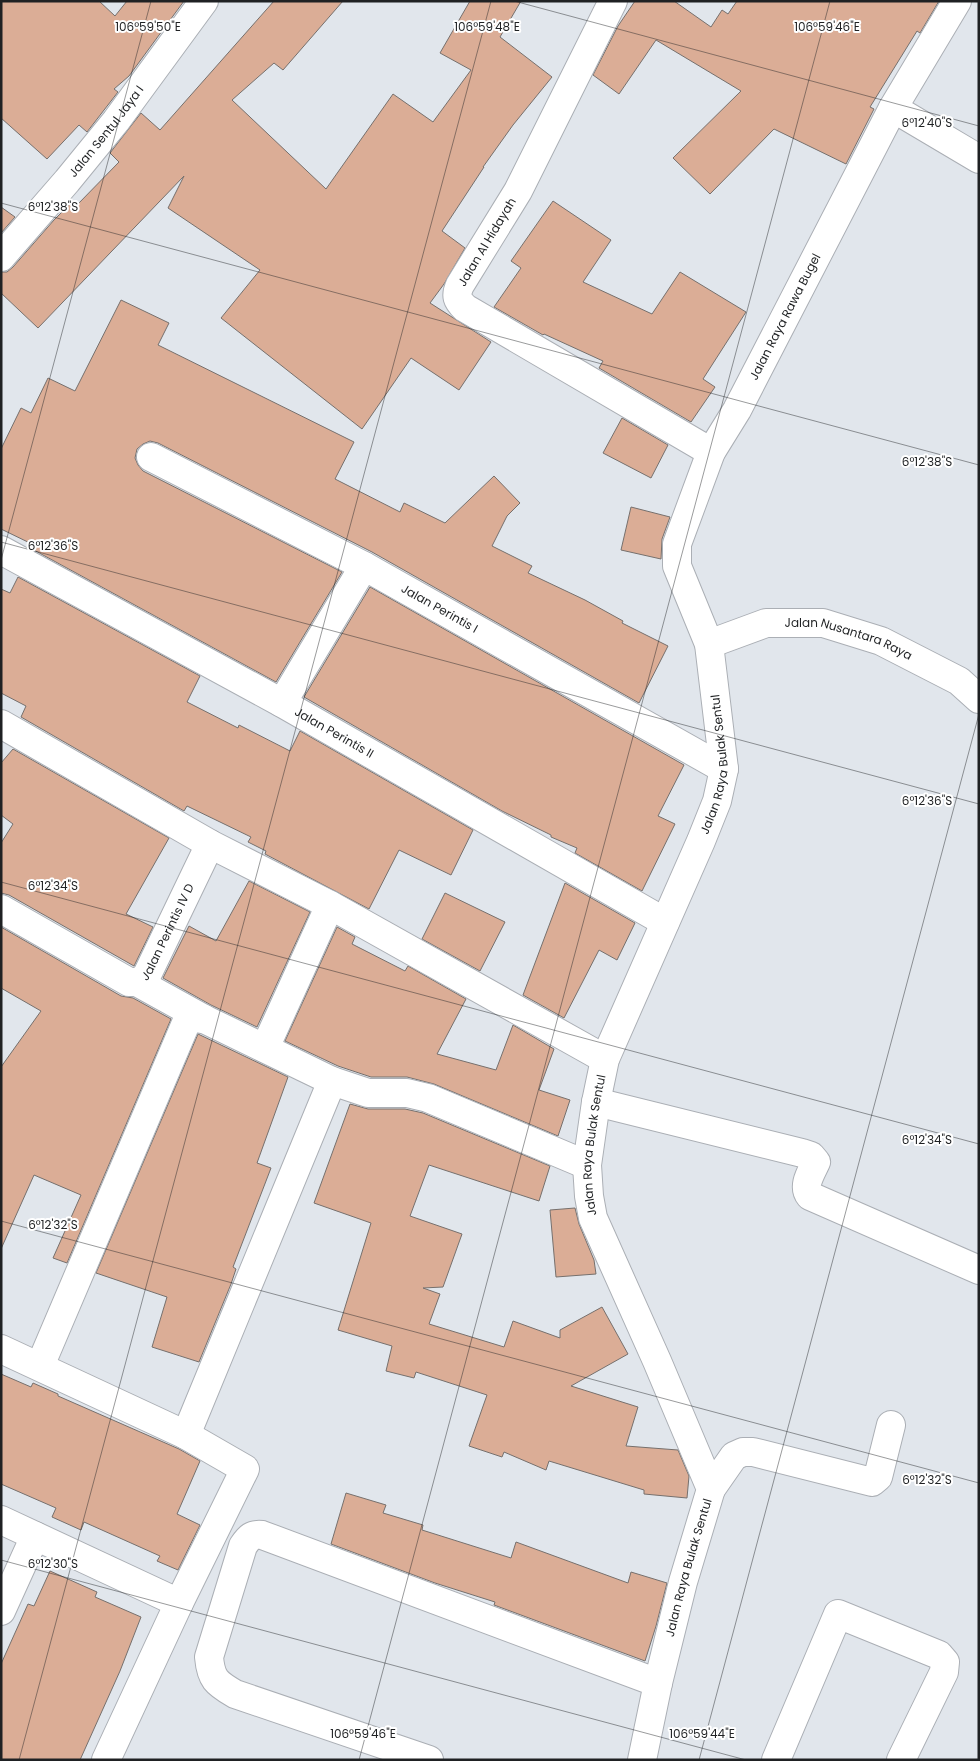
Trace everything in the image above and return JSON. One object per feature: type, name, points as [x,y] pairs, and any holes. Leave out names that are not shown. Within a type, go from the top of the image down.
[{"type":"street","name":"Jalan Sentul Jaya I","points":[[1,257],[68,182],[116,121],[204,1]]},
{"type":"street","name":"Jalan Al Hidayah","points":[[613,1],[518,191],[456,294],[458,300],[465,308],[711,452]]},
{"type":"street","name":"Jalan Raya Rawa Bugel","points":[[709,644],[677,566],[677,544],[711,452],[737,410],[893,108],[957,1]]},
{"type":"street","points":[[893,108],[979,159]]},
{"type":"street","name":"Jalan Perintis I","points":[[151,457],[364,566],[724,769]]},
{"type":"street","name":"Jalan Perintis II","points":[[1,550],[282,703],[665,922]]},
{"type":"street","points":[[282,703],[364,566]]},
{"type":"street","name":"Jalan Nusantara Raya","points":[[709,644],[766,623],[823,623],[881,641],[959,681],[979,700]]},
{"type":"street","name":"Jalan Raya Bulak Sentul","points":[[642,1760],[658,1683],[683,1582],[711,1489],[657,1361],[593,1218],[587,1165],[596,1102],[605,1059],[717,801],[724,769],[709,644]]},
{"type":"street","points":[[1,724],[210,844],[330,905],[605,1059]]},
{"type":"street","name":"Jalan Perintis IV D","points":[[1,909],[129,982],[140,982],[146,975],[210,844]]},
{"type":"street","points":[[265,1048],[330,905]]},
{"type":"street","points":[[137,982],[204,1019],[332,1081],[368,1093],[408,1093],[428,1098],[587,1165]]},
{"type":"street","points":[[40,1366],[186,1023],[193,1018],[204,1019]]},
{"type":"street","points":[[186,1435],[332,1081]]},
{"type":"street","points":[[596,1102],[811,1156],[816,1162],[806,1185],[806,1192],[810,1196],[979,1270]]},
{"type":"street","points":[[1,1349],[186,1435],[245,1469],[179,1602],[106,1760]]},
{"type":"street","points":[[711,1489],[734,1456],[743,1452],[753,1452],[872,1482],[878,1477],[891,1425]]},
{"type":"street","points":[[1,1520],[179,1602]]},
{"type":"street","points":[[429,1760],[235,1694],[218,1684],[210,1672],[209,1657],[243,1546],[254,1534],[262,1535],[658,1683]]},
{"type":"street","points":[[1,1611],[35,1536]]},
{"type":"street","points":[[776,1760],[838,1614],[938,1655],[944,1662],[944,1672],[901,1760]]},
{"type":"building","points":[[1,1],[99,1],[115,16],[127,1],[184,1],[129,76],[114,89],[118,92],[87,132],[79,125],[47,159],[1,118]]},
{"type":"building","points":[[274,1],[343,1],[283,70],[274,63],[232,100],[326,189],[393,94],[433,122],[471,70],[440,53],[470,1],[521,1],[500,37],[552,77],[513,125],[483,167],[442,231],[465,248],[444,284],[430,303],[491,342],[459,390],[411,358],[362,429],[221,318],[260,270],[168,208],[184,176],[38,328],[1,293],[1,272],[7,272],[13,267],[73,201],[77,205],[119,162],[110,153],[141,113],[160,130]]},
{"type":"building","points":[[635,1],[674,1],[711,27],[722,10],[728,14],[737,1],[939,1],[920,33],[917,31],[870,107],[874,109],[846,164],[774,129],[710,194],[673,158],[741,91],[656,40],[619,94],[593,75],[618,26]]},
{"type":"building","points":[[553,201],[611,240],[583,282],[652,314],[680,272],[746,312],[703,379],[715,387],[691,422],[599,368],[603,361],[543,335],[494,307],[521,268],[511,261]]},
{"type":"building","points":[[1,207],[15,217],[1,233]]},
{"type":"building","points":[[121,300],[169,323],[158,345],[354,442],[335,479],[400,512],[404,503],[445,523],[494,476],[520,503],[507,516],[492,546],[532,566],[528,573],[585,600],[623,621],[622,623],[668,646],[639,703],[372,552],[158,443],[150,441],[137,449],[135,458],[143,471],[342,572],[276,682],[32,549],[34,545],[1,529],[1,449],[21,408],[31,413],[48,378],[75,391]]},
{"type":"building","points":[[622,418],[668,445],[651,478],[603,453]]},
{"type":"building","points":[[631,507],[670,517],[662,539],[661,559],[621,550]]},
{"type":"building","points":[[18,577],[200,676],[187,702],[238,728],[239,725],[290,751],[300,731],[473,830],[451,875],[399,850],[369,909],[265,854],[266,851],[248,842],[251,837],[187,806],[184,811],[21,717],[26,706],[1,693],[1,589],[10,593]]},
{"type":"building","points":[[370,587],[684,765],[658,816],[675,824],[642,891],[575,853],[577,848],[551,837],[551,835],[502,811],[304,697]]},
{"type":"building","points":[[13,749],[169,838],[126,914],[153,927],[134,966],[9,895],[1,893],[1,843],[13,824],[1,815],[1,763]]},
{"type":"building","points":[[249,881],[310,912],[257,1027],[211,1005],[163,978],[189,926],[216,941]]},
{"type":"building","points":[[565,883],[635,923],[617,960],[599,950],[564,1018],[523,995]]},
{"type":"building","points":[[445,893],[505,922],[480,971],[422,939]]},
{"type":"building","points":[[1,927],[121,996],[133,998],[171,1019],[67,1263],[53,1258],[81,1195],[34,1175],[1,1249],[1,1067],[41,1011],[1,988]]},
{"type":"building","points":[[337,927],[355,937],[352,944],[405,971],[408,966],[466,999],[437,1054],[496,1070],[513,1025],[554,1049],[539,1090],[570,1100],[558,1136],[434,1084],[407,1077],[371,1077],[338,1066],[285,1041]]},
{"type":"building","points":[[198,1034],[288,1077],[257,1163],[271,1168],[233,1267],[236,1269],[231,1284],[199,1362],[152,1347],[167,1297],[96,1273]]},
{"type":"building","points":[[350,1104],[368,1109],[405,1109],[423,1113],[550,1166],[539,1201],[429,1165],[410,1216],[462,1234],[443,1287],[423,1288],[440,1294],[429,1324],[504,1347],[513,1321],[560,1338],[560,1330],[602,1307],[628,1354],[571,1386],[638,1407],[626,1446],[678,1450],[689,1476],[687,1498],[644,1494],[644,1490],[549,1461],[546,1470],[504,1452],[502,1457],[469,1446],[487,1395],[416,1372],[414,1378],[386,1371],[392,1346],[338,1330],[371,1223],[314,1203]]},
{"type":"building","points":[[575,1208],[579,1224],[594,1260],[596,1274],[556,1277],[550,1210]]},
{"type":"building","points":[[1,1374],[31,1387],[33,1383],[58,1394],[58,1396],[179,1449],[200,1461],[177,1514],[200,1525],[178,1570],[157,1561],[160,1556],[84,1522],[81,1530],[52,1517],[56,1508],[1,1484]]},
{"type":"building","points":[[346,1493],[386,1505],[383,1513],[423,1525],[422,1530],[511,1558],[516,1542],[628,1583],[631,1572],[667,1583],[645,1661],[494,1605],[495,1602],[435,1583],[331,1544]]},
{"type":"building","points":[[50,1571],[97,1592],[95,1597],[141,1617],[120,1671],[80,1760],[1,1760],[1,1664],[28,1604],[34,1606]]}]
